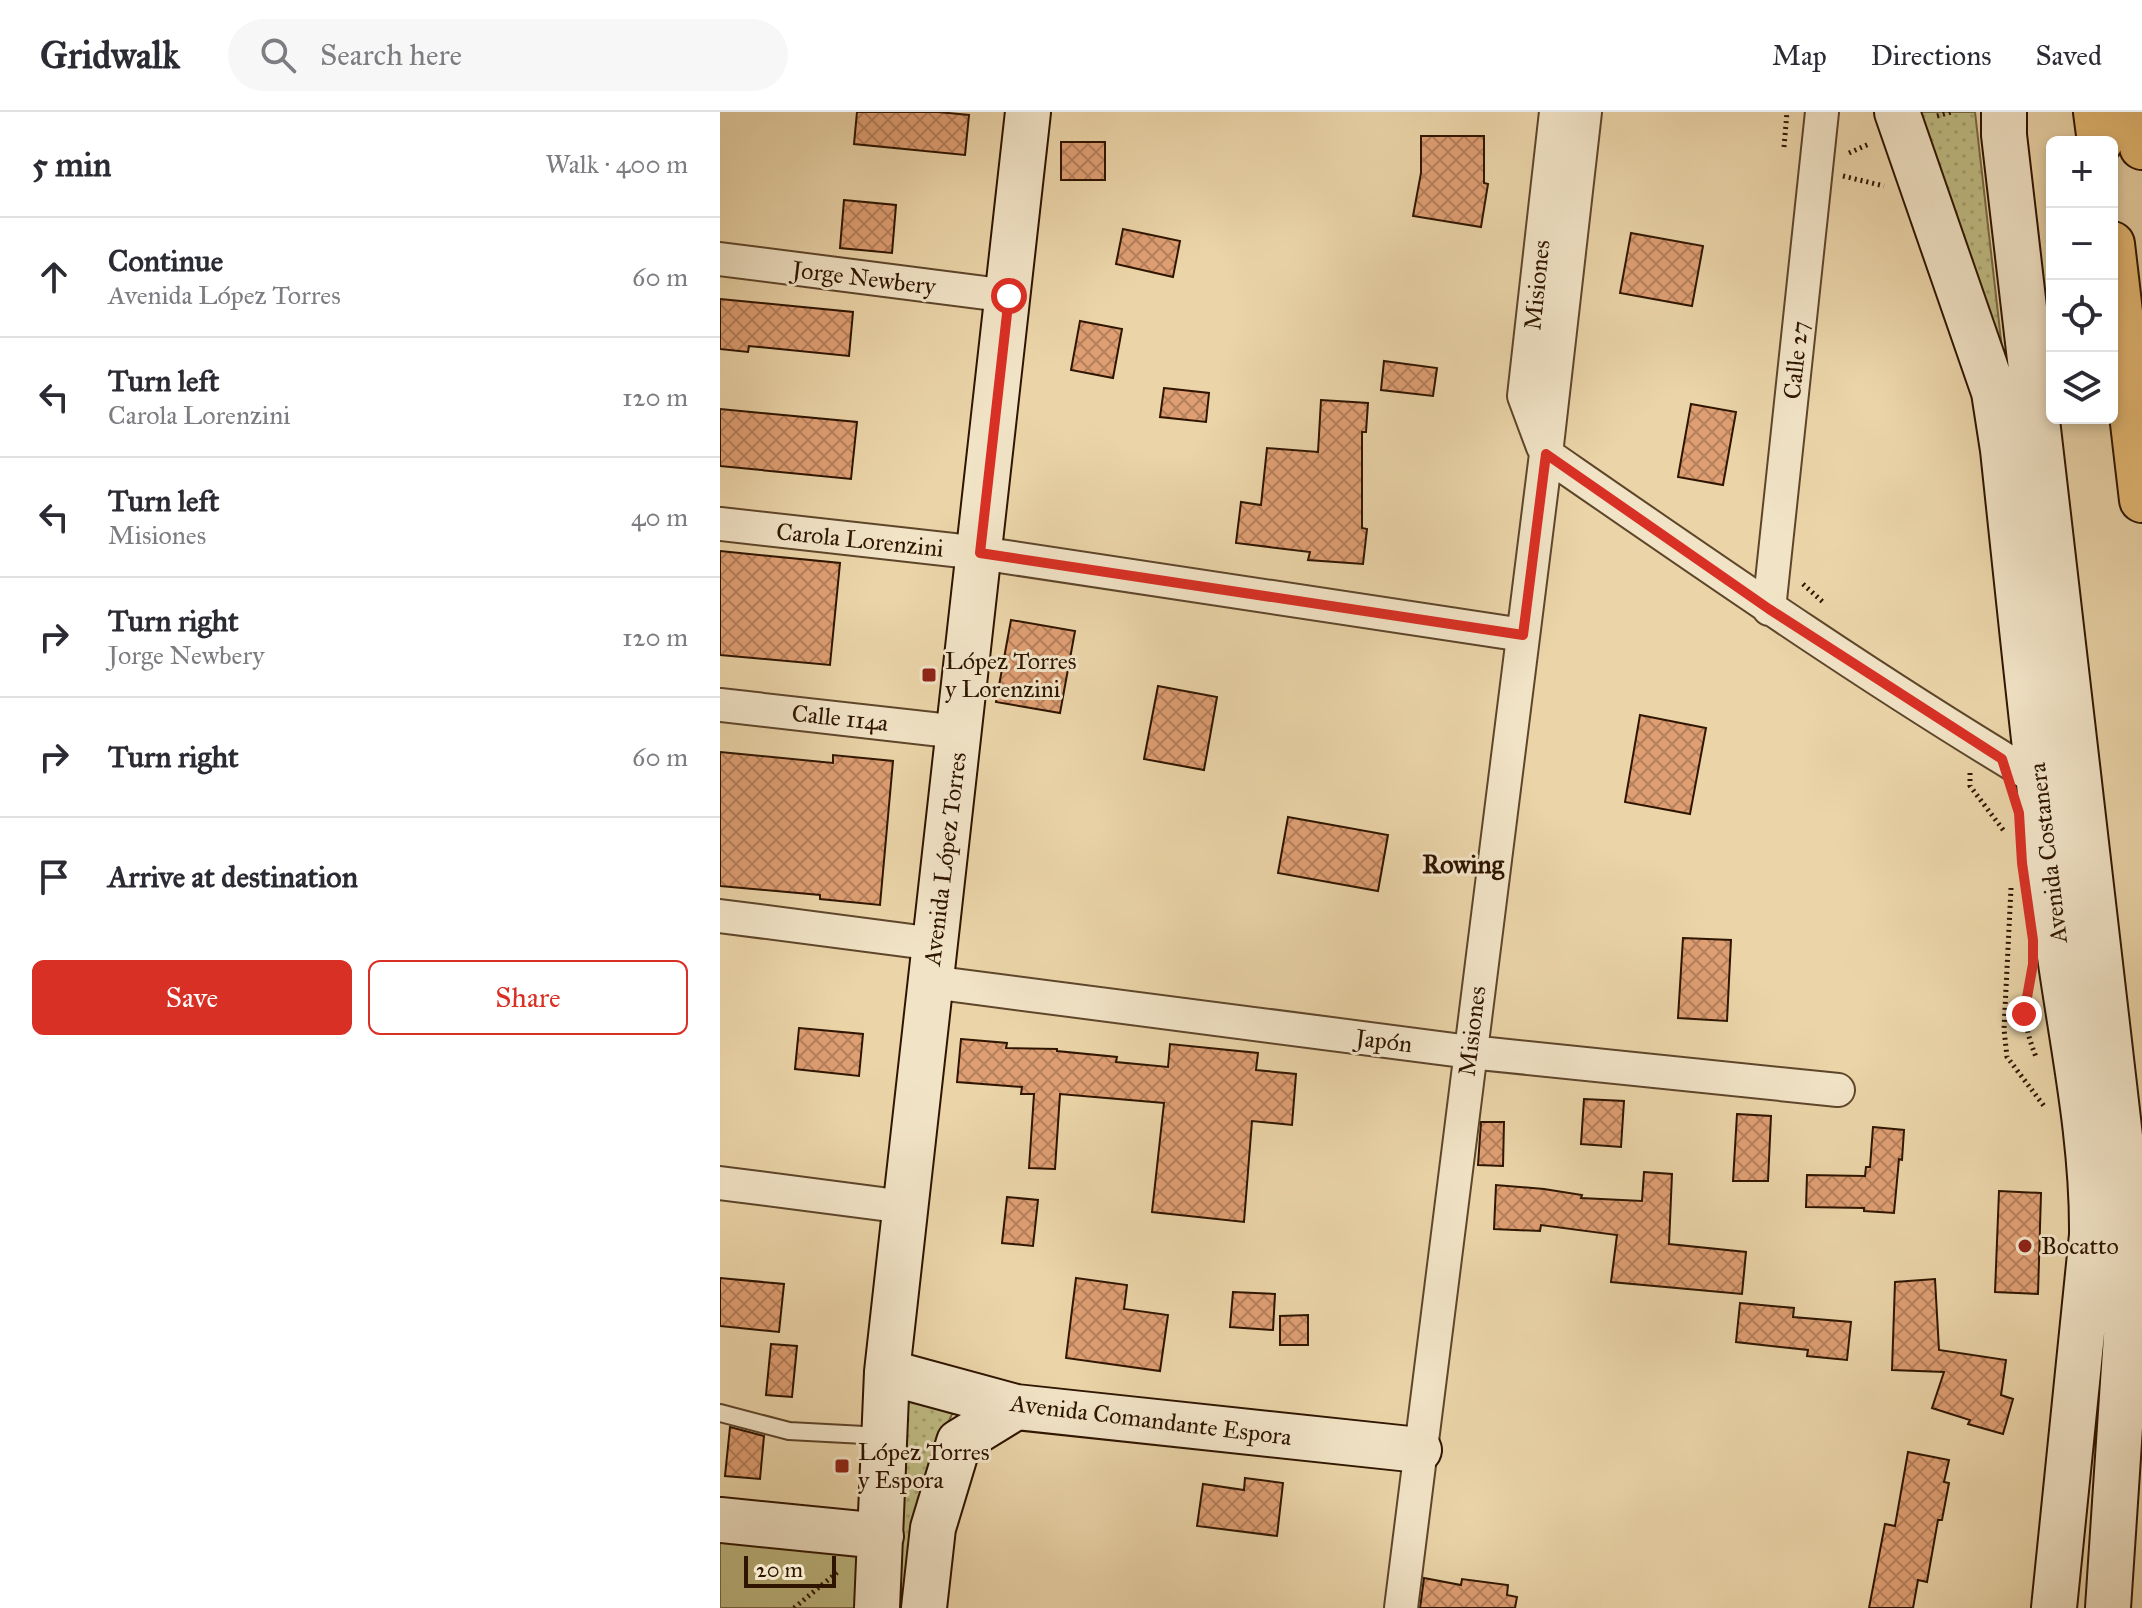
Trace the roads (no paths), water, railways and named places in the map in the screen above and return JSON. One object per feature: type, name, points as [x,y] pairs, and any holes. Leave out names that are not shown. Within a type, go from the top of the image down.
[{"type":"highway","points":[[2096,112],[2099,136]]},
{"type":"highway","points":[[2138,112],[2142,147]]},
{"type":"highway","points":[[2116,280],[2142,500]]},
{"type":"main road","name":"Avenida López Torres","points":[[877,1608],[887,1372],[1028,112]]},
{"type":"main road","name":"Avenida Costanera","points":[[1897,112],[1994,392],[2060,959],[2087,1124],[2092,1188],[2090,1250],[2054,1608]]},
{"type":"main road","name":"Avenida Costanera","points":[[2004,112],[2004,135],[2127,1197],[2131,1261],[2108,1608]]},
{"type":"main road","name":"Avenida Comandante Espora","points":[[887,1372],[1016,1407],[1419,1450]]},
{"type":"main road","points":[[924,1608],[933,1528],[959,1442],[1016,1407]]},
{"type":"main road","points":[[720,1520],[881,1536]]},
{"type":"street","name":"Misiones","points":[[1546,454],[1524,396],[1556,112]]},
{"type":"street","name":"Misiones","points":[[1401,1608],[1546,454],[1585,112]]},
{"type":"street","name":"Calle 27","points":[[1769,609],[1822,112]]},
{"type":"street","name":"Jorge Newbery","points":[[720,259],[1009,296]]},
{"type":"street","points":[[1546,454],[1769,609],[1968,739],[2039,780]]},
{"type":"street","name":"Carola Lorenzini","points":[[720,524],[980,553],[1523,635]]},
{"type":"street","name":"Calle 114a","points":[[720,705],[959,732]]},
{"type":"street","name":"Japón","points":[[720,916],[933,963],[1470,1052],[1838,1090]]},
{"type":"street","points":[[720,1183],[905,1207]]},
{"type":"lane","points":[[720,1413],[789,1431],[883,1436]]},
{"type":"place","name":"López Torres y Lorenzini","points":[[929,675]]},
{"type":"place","name":"Bocatto","points":[[2025,1246]]},
{"type":"place","name":"López Torres y Espora","points":[[842,1466]]},
{"type":"district","name":"Rowing","points":[[1463,864]]}]
